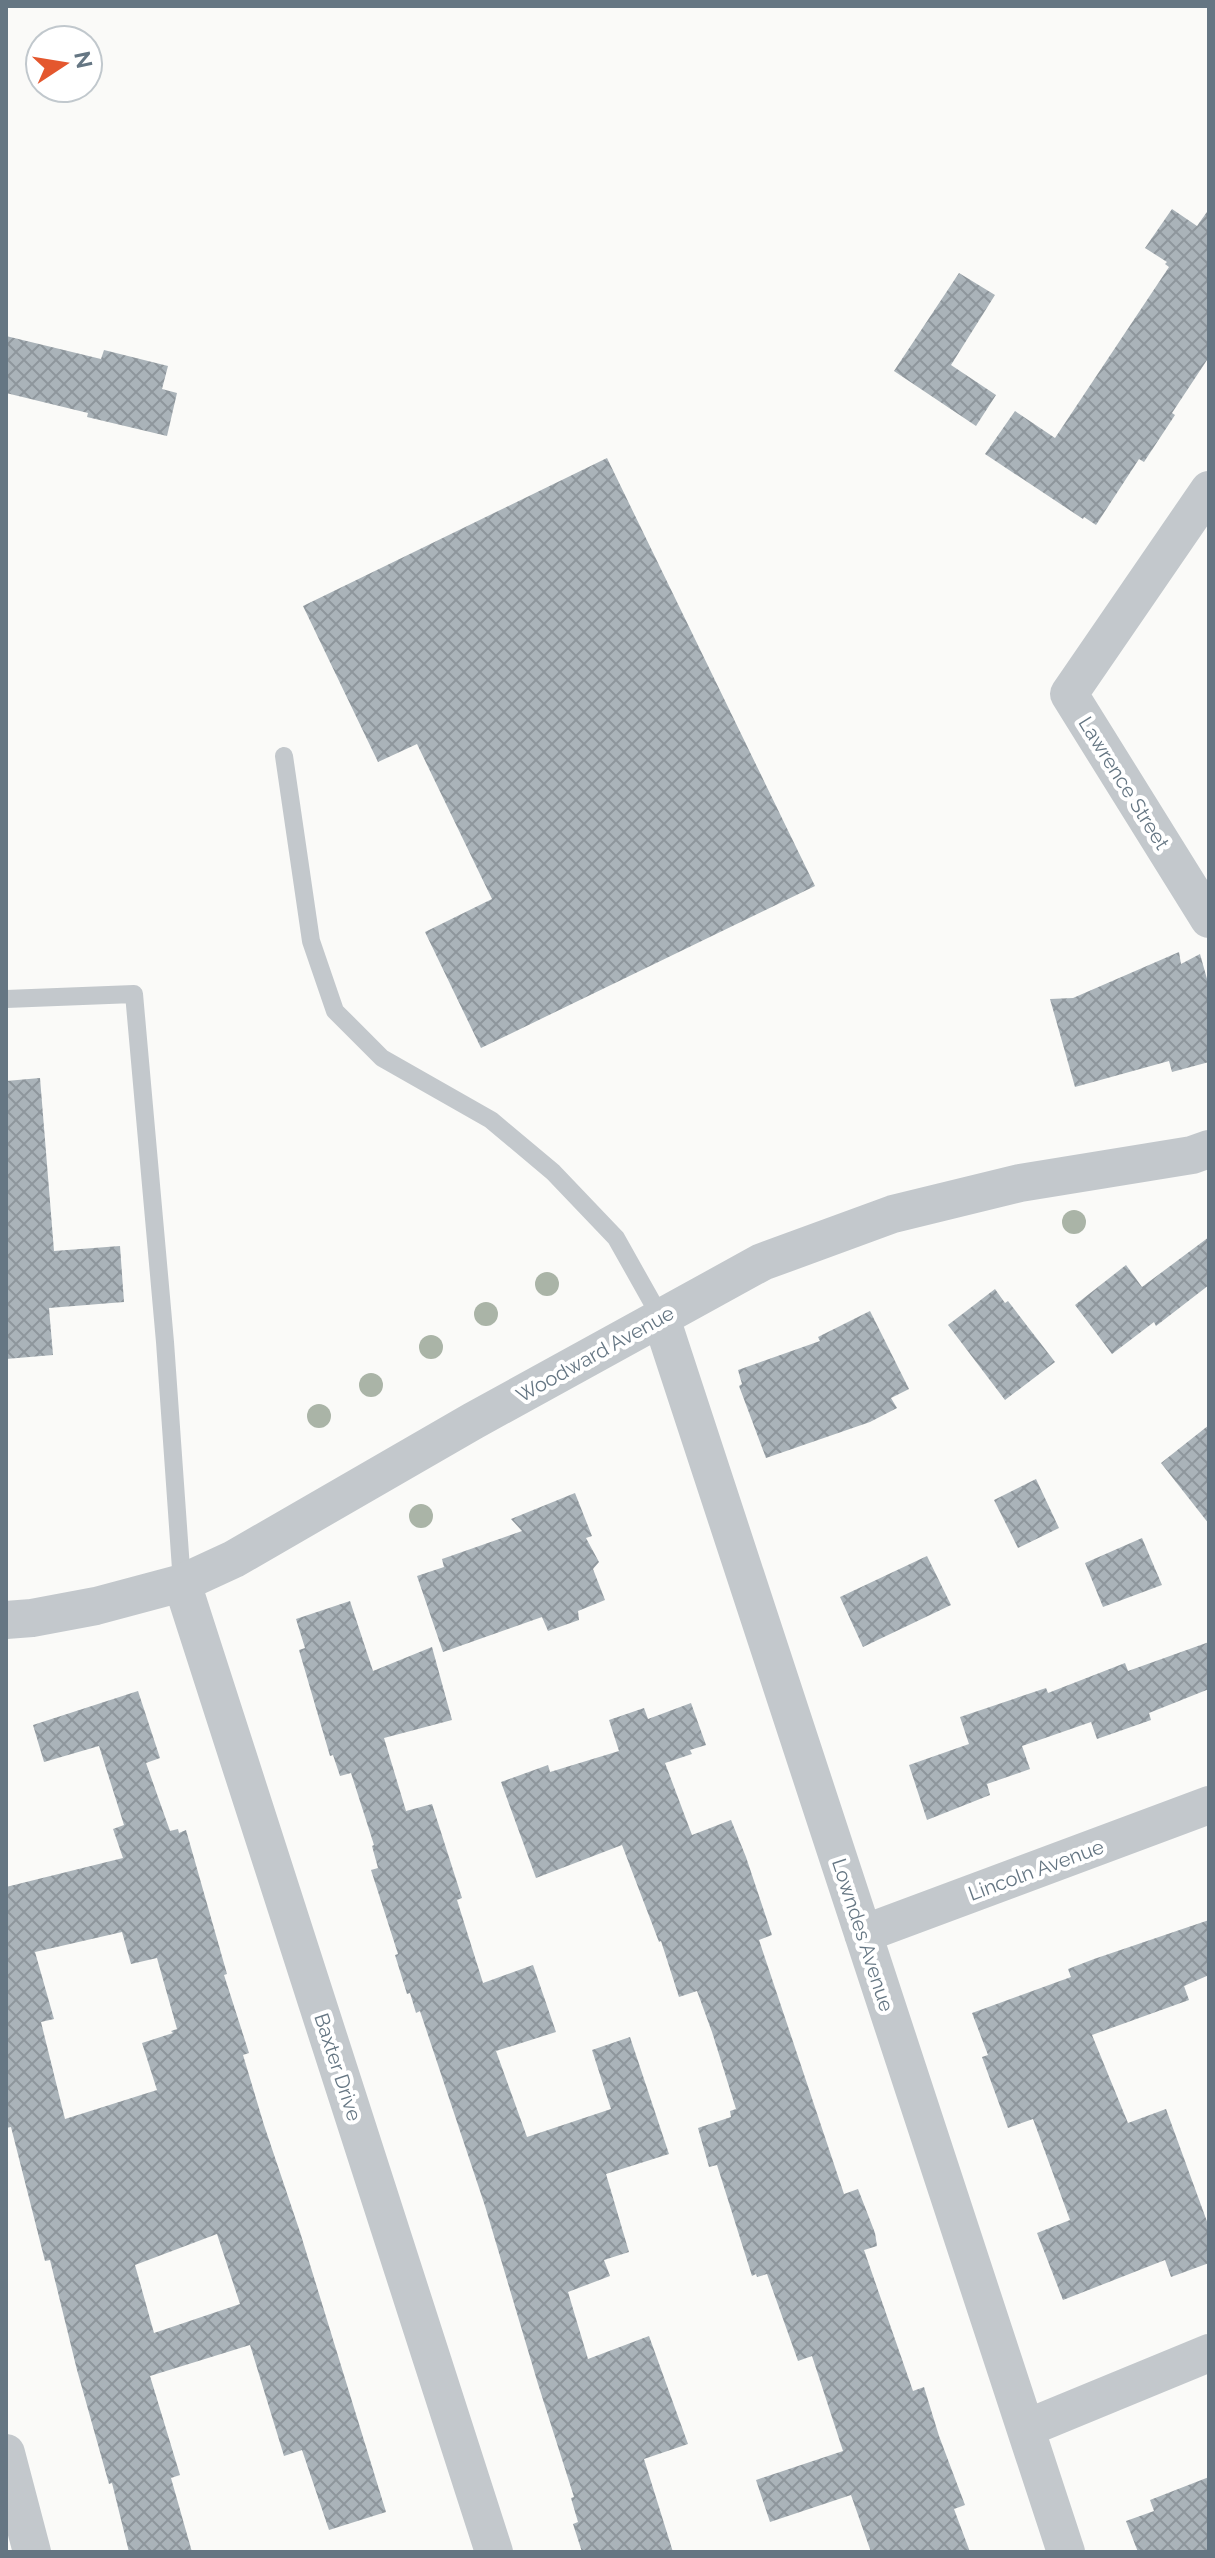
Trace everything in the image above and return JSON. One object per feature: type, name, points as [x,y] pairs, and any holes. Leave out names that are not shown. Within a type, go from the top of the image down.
[{"type":"street","name":"Lawrence Street","points":[[1209,490],[1069,694],[1209,919]]},
{"type":"street","name":"Woodward Avenue","points":[[6,1620],[96,1606],[182,1583],[234,1559],[473,1421],[762,1262],[893,1214],[1020,1183],[1192,1155],[1209,1149]]},
{"type":"street","name":"Lowndes Avenue","points":[[661,1318],[1066,2552]]},
{"type":"street","name":"Baxter Drive","points":[[182,1583],[494,2552]]},
{"type":"street","name":"Lincoln Avenue","points":[[863,1934],[1209,1805]]},
{"type":"street","points":[[1027,2428],[1209,2353]]},
{"type":"street","points":[[6,2453],[32,2552]]},
{"type":"lane","points":[[284,756],[311,941],[335,1011],[382,1058],[491,1120],[553,1172],[616,1238],[661,1318]]},
{"type":"lane","points":[[6,999],[134,994],[165,1342],[182,1583]]},
{"type":"building","points":[[1172,209],[1197,226],[1209,209],[1209,357],[1144,462],[1139,459],[1096,525],[985,454],[1015,411],[1055,438],[1169,267],[1165,264],[1167,262],[1145,248]]},
{"type":"building","points":[[959,273],[995,295],[951,365],[996,395],[976,426],[894,371]]},
{"type":"building","points":[[6,336],[101,359],[104,350],[168,366],[162,389],[177,393],[167,436],[6,393]]},
{"type":"building","points":[[607,458],[815,886],[481,1048],[425,932],[492,899],[417,744],[378,762],[303,606]]},
{"type":"building","points":[[1179,952],[1181,964],[1200,954],[1209,986],[1209,1062],[1172,1072],[1169,1061],[1075,1087],[1050,999],[1073,998]]},
{"type":"building","points":[[40,1078],[54,1251],[120,1246],[124,1302],[49,1308],[53,1355],[6,1359],[6,1081]]},
{"type":"building","points":[[1209,1237],[1209,1285],[1156,1326],[1154,1322],[1112,1354],[1075,1305],[1126,1265],[1142,1287]]},
{"type":"building","points":[[995,1289],[1005,1303],[1008,1301],[1055,1362],[1005,1400],[948,1325]]},
{"type":"building","points":[[870,1311],[909,1389],[891,1398],[897,1408],[870,1422],[766,1458],[739,1386],[742,1384],[738,1370],[820,1341],[818,1337]]},
{"type":"building","points":[[1209,1425],[1209,1524],[1161,1463]]},
{"type":"building","points":[[1036,1479],[1059,1528],[1018,1548],[994,1500]]},
{"type":"building","points":[[575,1493],[592,1536],[586,1538],[599,1562],[593,1569],[605,1600],[578,1611],[579,1620],[548,1631],[542,1617],[443,1652],[417,1576],[444,1567],[442,1559],[522,1531],[511,1519]]},
{"type":"building","points":[[1142,1538],[1162,1585],[1103,1607],[1085,1563]]},
{"type":"building","points":[[927,1556],[951,1605],[863,1647],[840,1597]]},
{"type":"building","points":[[350,1601],[373,1671],[432,1647],[452,1720],[384,1738],[406,1811],[432,1804],[462,1898],[457,1900],[483,1983],[533,1965],[556,2032],[496,2051],[527,2137],[611,2109],[592,2050],[630,2037],[669,2154],[606,2174],[629,2252],[604,2260],[610,2276],[568,2292],[588,2359],[649,2336],[688,2444],[644,2459],[673,2552],[582,2552],[573,2524],[578,2522],[571,2498],[574,2497],[485,2206],[420,2011],[416,2013],[410,1993],[407,1994],[395,1955],[398,1954],[371,1870],[378,1868],[374,1845],[351,1773],[340,1776],[333,1755],[330,1756],[299,1650],[305,1648],[296,1619]]},
{"type":"building","points":[[1209,1642],[1209,1689],[1149,1713],[1151,1720],[1097,1739],[1091,1722],[1022,1746],[1030,1769],[987,1784],[990,1795],[927,1820],[909,1765],[969,1744],[960,1717],[1046,1688],[1048,1693],[1125,1663],[1128,1671]]},
{"type":"building","points":[[138,1691],[160,1758],[146,1763],[170,1831],[178,1829],[179,1833],[186,1830],[227,1974],[224,1975],[249,2053],[243,2055],[386,2512],[329,2530],[302,2450],[284,2456],[250,2345],[150,2376],[180,2475],[171,2478],[192,2552],[129,2552],[112,2483],[109,2484],[77,2370],[50,2260],[45,2261],[11,2127],[6,2128],[6,1887],[123,1858],[113,1829],[124,1825],[99,1746],[44,1762],[33,1725]],"holes":[[[122,1932],[131,1964],[157,1958],[177,2029],[142,2043],[157,2090],[65,2119],[41,2022],[54,2019],[35,1952]],[[217,2234],[240,2304],[154,2333],[135,2265]]]},
{"type":"building","points":[[691,1703],[706,1745],[690,1750],[692,1754],[665,1763],[692,1835],[731,1820],[746,1857],[772,1935],[759,1940],[844,2194],[858,2189],[875,2233],[877,2246],[864,2250],[913,2391],[924,2387],[965,2505],[954,2509],[970,2552],[871,2552],[851,2495],[770,2522],[756,2480],[843,2451],[812,2356],[798,2361],[767,2274],[752,2276],[717,2165],[709,2167],[698,2128],[731,2117],[730,2111],[736,2109],[712,2032],[697,1991],[679,1997],[661,1941],[622,1845],[536,1878],[501,1782],[548,1765],[550,1772],[619,1751],[609,1720],[644,1708],[648,1719]]},
{"type":"building","points":[[1209,1920],[1209,1975],[1184,1986],[1189,2000],[1092,2035],[1128,2123],[1166,2109],[1209,2227],[1209,2263],[1171,2277],[1165,2260],[1063,2300],[1037,2233],[1070,2220],[1033,2119],[1008,2128],[982,2057],[988,2055],[972,2013],[1071,1977],[1068,1969]]},
{"type":"building","points":[[1209,2477],[1209,2552],[1138,2552],[1126,2521],[1154,2511],[1150,2500]]}]
